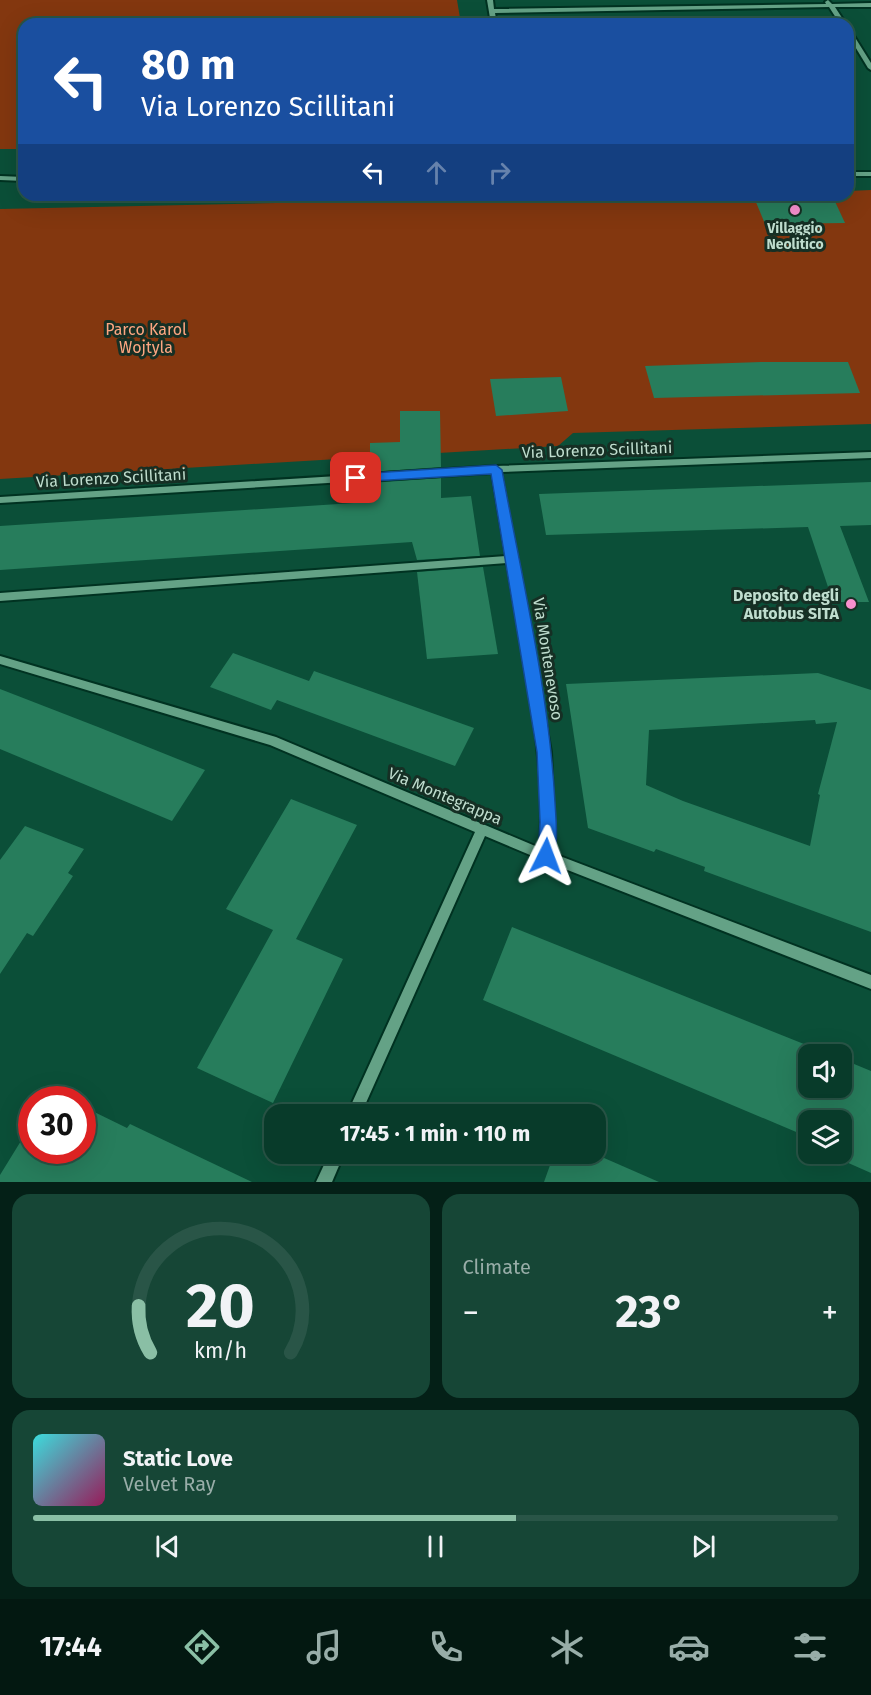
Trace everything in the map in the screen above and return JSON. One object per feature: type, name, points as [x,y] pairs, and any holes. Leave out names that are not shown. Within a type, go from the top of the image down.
[{"type":"street","points":[[490,0],[493,18]]},
{"type":"street","points":[[492,11],[829,3],[871,5]]},
{"type":"street","points":[[829,3],[839,18]]},
{"type":"street","points":[[854,41],[871,68]]},
{"type":"street","points":[[854,174],[871,174]]},
{"type":"street","points":[[0,178],[18,179]]},
{"type":"street","name":"Via Lorenzo Scillitani","points":[[0,500],[496,470],[871,454]]},
{"type":"street","name":"Via Montenevoso","points":[[496,470],[545,752],[548,822],[546,856]]},
{"type":"street","points":[[0,597],[513,559]]},
{"type":"street","name":"Via Montegrappa","points":[[0,660],[272,741],[546,856],[871,982]]},
{"type":"street","points":[[358,1104],[482,829]]},
{"type":"street","points":[[324,1182],[332,1164]]},
{"type":"green space","points":[[0,0],[457,0],[460,18],[18,18],[18,149],[0,149]]},
{"type":"green space","name":"Parco Karol Wojtyla","points":[[871,190],[871,424],[573,433],[558,446],[0,479],[0,209],[365,201],[854,201],[854,191]]},
{"type":"building","points":[[755,201],[835,201],[845,223],[765,224]]},
{"type":"building","points":[[848,362],[860,393],[654,398],[645,366]]},
{"type":"building","points":[[561,377],[568,411],[496,416],[490,379]]},
{"type":"building","points":[[400,411],[440,411],[441,467],[370,472],[370,443],[400,442]]},
{"type":"building","points":[[441,478],[441,498],[471,496],[480,556],[417,560],[412,542],[0,570],[0,526],[369,502],[370,483]]},
{"type":"building","points":[[871,482],[871,525],[840,526],[869,602],[833,602],[808,527],[546,535],[539,494]]},
{"type":"building","points":[[483,567],[498,654],[427,659],[417,572]]},
{"type":"building","points":[[233,653],[309,681],[314,671],[474,728],[455,766],[277,700],[271,710],[210,687]]},
{"type":"building","points":[[818,673],[871,690],[871,932],[704,871],[705,867],[656,849],[654,852],[588,828],[566,684]],"holes":[[[815,720],[816,724],[837,722],[818,794],[820,795],[810,846],[683,801],[646,785],[649,730]]]},
{"type":"building","points":[[0,689],[205,770],[172,821],[0,749]]},
{"type":"building","points":[[291,799],[357,825],[296,939],[343,959],[273,1103],[197,1068],[273,930],[226,909]]},
{"type":"building","points":[[25,826],[84,849],[68,873],[73,876],[33,936],[27,933],[0,974],[0,860]]},
{"type":"building","points":[[512,927],[804,1044],[798,1044],[798,1098],[852,1098],[852,1063],[871,1071],[871,1173],[851,1164],[852,1110],[798,1110],[798,1133],[483,1000]]},
{"type":"building","points":[[96,1113],[127,1128],[130,1124],[252,1182],[0,1182],[0,1175],[18,1146],[18,1164],[96,1164]]},
{"type":"building","points":[[606,1159],[659,1182],[544,1182],[550,1164],[606,1164]]},
{"type":"place","name":"Villaggio Neolitico","points":[[795,210]]},
{"type":"place","name":"Deposito degli Autobus SITA","points":[[851,604]]},
{"type":"route","points":[[356,478],[496,470],[545,752],[548,822],[546,856]]}]
